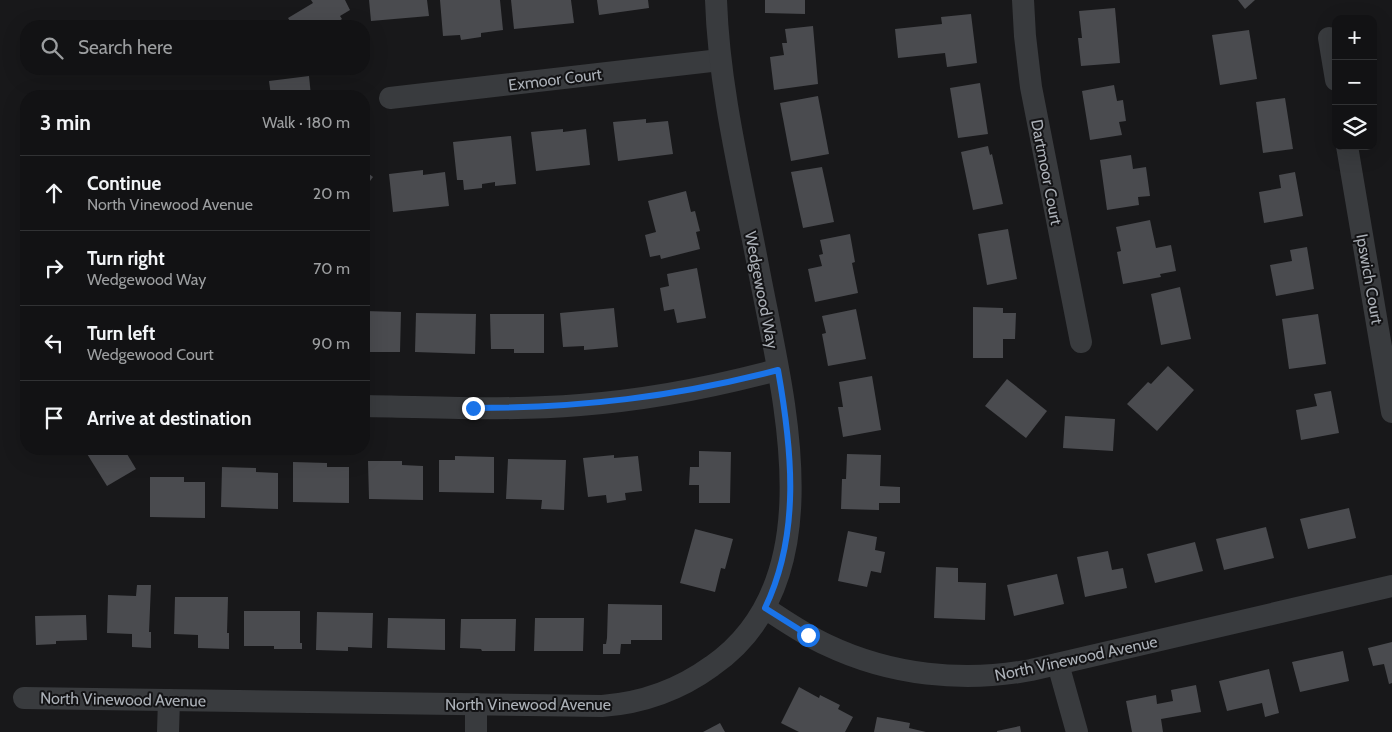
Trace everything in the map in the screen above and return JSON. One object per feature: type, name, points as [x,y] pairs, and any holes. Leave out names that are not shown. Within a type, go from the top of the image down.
[{"type":"street","name":"Wedgewood Way","points":[[716,0],[720,60],[778,370],[789,446],[790,509],[786,538],[780,571],[765,608]]},
{"type":"street","name":"Dartmoor Court","points":[[1023,0],[1031,87],[1081,342]]},
{"type":"street","points":[[1329,38],[1333,60]]},
{"type":"street","name":"Exmoor Court","points":[[390,98],[720,60]]},
{"type":"street","name":"Ipswich Court","points":[[1348,150],[1392,412]]},
{"type":"street","points":[[370,406],[482,408],[580,405],[682,392],[778,370]]},
{"type":"street","name":"North Vinewood Avenue","points":[[24,698],[602,706],[633,702],[664,694],[683,685],[726,656],[754,625],[765,608],[826,645],[870,661],[906,671],[948,676],[990,676],[1058,664],[1392,586]]},
{"type":"street","points":[[1058,664],[1077,732]]},
{"type":"street","points":[[168,700],[168,732]]},
{"type":"street","points":[[476,704],[476,732]]},
{"type":"building","points":[[311,0],[345,0],[350,10],[340,16],[342,19],[341,20],[289,20],[288,18],[313,3]]},
{"type":"building","points":[[369,0],[427,0],[429,16],[371,21]]},
{"type":"building","points":[[440,0],[500,0],[503,30],[481,33],[481,37],[461,40],[460,35],[443,36]]},
{"type":"building","points":[[511,0],[571,0],[574,23],[514,29]]},
{"type":"building","points":[[597,0],[648,0],[649,8],[599,15]]},
{"type":"building","points":[[765,0],[805,0],[805,14],[765,13]]},
{"type":"building","points":[[1238,0],[1255,0],[1245,9]]},
{"type":"building","points":[[1115,8],[1120,63],[1081,66],[1078,38],[1082,38],[1079,11]]},
{"type":"building","points":[[971,14],[977,63],[947,67],[945,53],[898,58],[895,29],[942,24],[941,17]]},
{"type":"building","points":[[813,26],[818,84],[774,90],[770,57],[784,55],[782,43],[787,43],[785,29]]},
{"type":"building","points":[[1249,30],[1257,79],[1220,85],[1212,35]]},
{"type":"building","points":[[309,76],[310,90],[270,90],[269,81]]},
{"type":"building","points":[[980,83],[988,134],[958,138],[950,88]]},
{"type":"building","points":[[1114,85],[1117,101],[1123,100],[1126,121],[1119,122],[1122,135],[1090,140],[1082,91]]},
{"type":"building","points":[[818,96],[829,154],[791,161],[780,103]]},
{"type":"building","points":[[1285,98],[1293,149],[1263,153],[1256,102]]},
{"type":"building","points":[[646,119],[646,123],[668,121],[673,154],[618,161],[613,122]]},
{"type":"building","points":[[563,129],[563,132],[586,129],[590,165],[536,171],[531,132]]},
{"type":"building","points":[[511,136],[516,184],[495,186],[495,182],[482,184],[482,188],[464,190],[463,180],[457,180],[453,142]]},
{"type":"building","points":[[988,146],[990,155],[992,154],[1003,204],[973,210],[961,152]]},
{"type":"building","points":[[1131,155],[1133,169],[1146,167],[1150,196],[1138,197],[1139,205],[1107,210],[1100,160]]},
{"type":"building","points":[[822,167],[834,222],[803,228],[791,172]]},
{"type":"building","points":[[423,170],[423,175],[445,172],[449,206],[393,212],[389,174]]},
{"type":"building","points":[[1295,172],[1303,216],[1264,223],[1259,192],[1281,188],[1279,175]]},
{"type":"building","points":[[686,191],[691,212],[695,211],[700,231],[696,232],[700,249],[661,259],[660,255],[650,257],[645,235],[656,232],[648,201]]},
{"type":"building","points":[[1150,220],[1156,248],[1171,245],[1176,271],[1160,274],[1161,277],[1123,284],[1117,252],[1121,251],[1116,227]]},
{"type":"building","points":[[1008,229],[1017,279],[987,285],[978,234]]},
{"type":"building","points":[[850,234],[855,262],[852,263],[858,293],[815,302],[808,269],[822,266],[819,255],[823,254],[820,240]]},
{"type":"building","points":[[1307,247],[1314,289],[1276,296],[1270,265],[1292,261],[1290,250]]},
{"type":"building","points":[[697,268],[706,318],[677,323],[674,309],[664,311],[660,288],[669,286],[667,274]]},
{"type":"building","points":[[1180,287],[1191,339],[1161,345],[1151,294]]},
{"type":"building","points":[[973,307],[1003,308],[1003,313],[1016,313],[1015,339],[1003,339],[1003,358],[973,358]]},
{"type":"building","points":[[614,308],[618,347],[584,350],[584,346],[563,347],[560,313]]},
{"type":"building","points":[[856,309],[866,359],[828,366],[822,334],[826,333],[822,316]]},
{"type":"building","points":[[370,311],[401,312],[400,352],[370,352]]},
{"type":"building","points":[[416,313],[476,314],[475,354],[415,352]]},
{"type":"building","points":[[490,314],[544,314],[544,353],[514,353],[514,349],[491,349]]},
{"type":"building","points":[[1318,314],[1326,364],[1289,369],[1282,319]]},
{"type":"building","points":[[1168,366],[1194,390],[1157,431],[1127,404],[1148,382],[1151,384]]},
{"type":"building","points":[[872,376],[881,430],[843,437],[838,407],[843,407],[839,382]]},
{"type":"building","points":[[1007,379],[1047,411],[1026,438],[985,406]]},
{"type":"building","points":[[1331,391],[1339,433],[1301,440],[1296,410],[1317,406],[1314,394]]},
{"type":"building","points":[[1065,416],[1115,419],[1113,451],[1063,448]]},
{"type":"building","points":[[699,451],[731,452],[730,503],[699,503],[699,485],[689,485],[690,467],[699,467]]},
{"type":"building","points":[[847,454],[881,455],[880,486],[900,487],[900,503],[879,503],[879,510],[841,509],[842,479],[846,479]]},
{"type":"building","points":[[88,455],[128,455],[136,469],[107,486]]},
{"type":"building","points":[[614,455],[614,458],[638,456],[642,491],[625,493],[626,500],[607,503],[606,495],[588,497],[583,458]]},
{"type":"building","points":[[455,456],[494,457],[494,493],[439,492],[439,460],[455,460]]},
{"type":"building","points":[[508,459],[566,460],[564,510],[541,509],[542,500],[506,499]]},
{"type":"building","points":[[368,461],[402,461],[402,465],[423,466],[423,500],[369,499]]},
{"type":"building","points":[[293,462],[327,463],[327,467],[349,467],[349,503],[293,502]]},
{"type":"building","points":[[222,467],[256,468],[256,472],[278,473],[278,509],[221,507]]},
{"type":"building","points":[[150,477],[184,477],[184,482],[205,482],[205,518],[150,517]]},
{"type":"building","points":[[1349,508],[1356,538],[1308,549],[1300,519]]},
{"type":"building","points":[[1266,527],[1274,558],[1224,570],[1216,539]]},
{"type":"building","points":[[695,529],[733,539],[725,569],[721,568],[715,592],[680,583]]},
{"type":"building","points":[[848,531],[877,537],[875,550],[885,552],[881,573],[871,571],[867,587],[838,581]]},
{"type":"building","points":[[1195,542],[1203,571],[1155,583],[1147,554]]},
{"type":"building","points":[[1108,551],[1112,570],[1123,568],[1127,588],[1085,597],[1077,557]]},
{"type":"building","points":[[936,567],[958,568],[958,582],[986,583],[985,620],[934,618]]},
{"type":"building","points":[[1057,574],[1064,604],[1014,616],[1007,585]]},
{"type":"building","points":[[137,585],[151,585],[149,632],[151,632],[151,648],[132,647],[132,634],[107,633],[108,595],[136,596]]},
{"type":"building","points":[[175,597],[228,597],[227,633],[229,633],[229,649],[198,648],[198,635],[174,634]]},
{"type":"building","points":[[608,604],[662,605],[662,640],[631,640],[631,644],[621,644],[620,654],[603,654],[603,644],[606,644],[607,638]]},
{"type":"building","points":[[244,611],[300,611],[300,643],[302,643],[302,649],[274,649],[274,646],[244,646]]},
{"type":"building","points":[[317,612],[373,613],[372,648],[348,647],[348,651],[316,650]]},
{"type":"building","points":[[86,615],[87,640],[56,641],[56,644],[36,645],[35,616]]},
{"type":"building","points":[[388,618],[445,619],[445,650],[387,648]]},
{"type":"building","points":[[535,618],[584,618],[583,651],[534,651]]},
{"type":"building","points":[[461,619],[516,619],[515,651],[482,651],[481,649],[460,648]]},
{"type":"building","points":[[1392,642],[1392,683],[1389,684],[1384,664],[1373,666],[1368,648]]},
{"type":"building","points":[[1343,651],[1349,681],[1300,692],[1292,662]]},
{"type":"building","points":[[1269,669],[1279,713],[1265,717],[1262,703],[1227,711],[1219,681]]},
{"type":"building","points":[[1196,685],[1201,712],[1161,719],[1163,732],[1132,732],[1126,701],[1156,695],[1157,704],[1173,701],[1171,690]]},
{"type":"building","points":[[799,687],[819,698],[820,695],[840,705],[838,709],[853,717],[845,732],[799,732],[781,723]]},
{"type":"building","points":[[877,717],[910,723],[909,728],[926,732],[874,732]]},
{"type":"building","points":[[720,723],[725,732],[703,732]]},
{"type":"building","points":[[1020,726],[1021,732],[997,732],[997,731]]},
{"type":"route","points":[[473,408],[548,407],[622,401],[696,389],[778,370],[788,428],[790,509],[780,571],[765,608],[808,635]]}]
